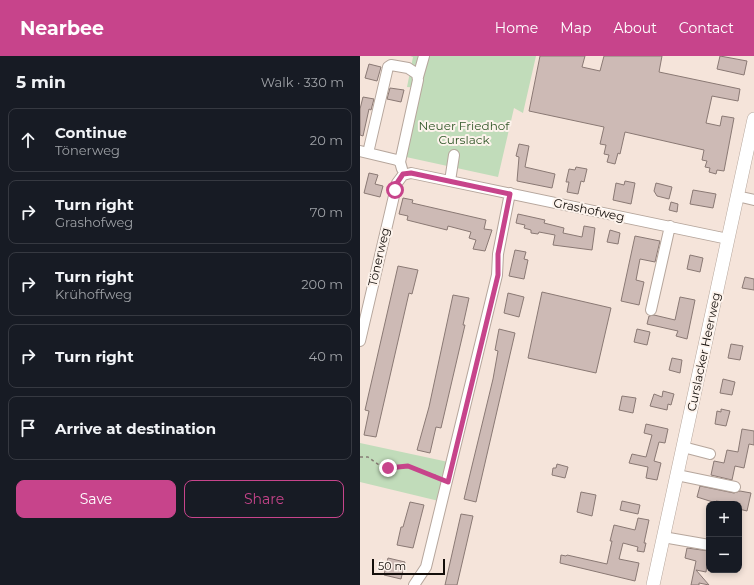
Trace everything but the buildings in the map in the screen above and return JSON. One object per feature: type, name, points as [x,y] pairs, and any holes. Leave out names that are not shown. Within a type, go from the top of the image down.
[{"type":"main road","name":"Curslacker Heerweg","points":[[653,585],[754,119]]},
{"type":"street","points":[[403,174],[400,162],[418,77],[424,56]]},
{"type":"street","points":[[400,162],[364,152],[389,66],[408,68],[414,71],[418,77]]},
{"type":"street","points":[[450,181],[454,155]]},
{"type":"street","name":"Grashofweg","points":[[403,174],[411,173],[728,239]]},
{"type":"street","name":"Tönerweg","points":[[360,341],[397,183],[403,174]]},
{"type":"street","points":[[414,585],[426,567],[448,482],[498,275],[498,254],[510,194]]},
{"type":"street","points":[[737,196],[754,200]]},
{"type":"street","points":[[651,310],[670,226]]},
{"type":"street","points":[[683,447],[710,454]]},
{"type":"street","points":[[677,475],[735,487]]},
{"type":"street","points":[[663,537],[706,544]]},
{"type":"path","points":[[360,457],[368,456],[379,465],[388,468],[408,466],[448,482]]},
{"type":"green space","name":"Neuer Friedhof Curslack","points":[[410,56],[536,56],[523,113],[514,108],[498,177],[406,157],[421,88],[407,87],[413,57]]},
{"type":"green space","points":[[360,443],[453,463],[443,502],[360,482]]},
{"type":"route","points":[[388,468],[408,466],[437,476],[448,482],[498,275],[498,254],[510,194],[411,173],[403,174],[397,183],[395,190]]}]
